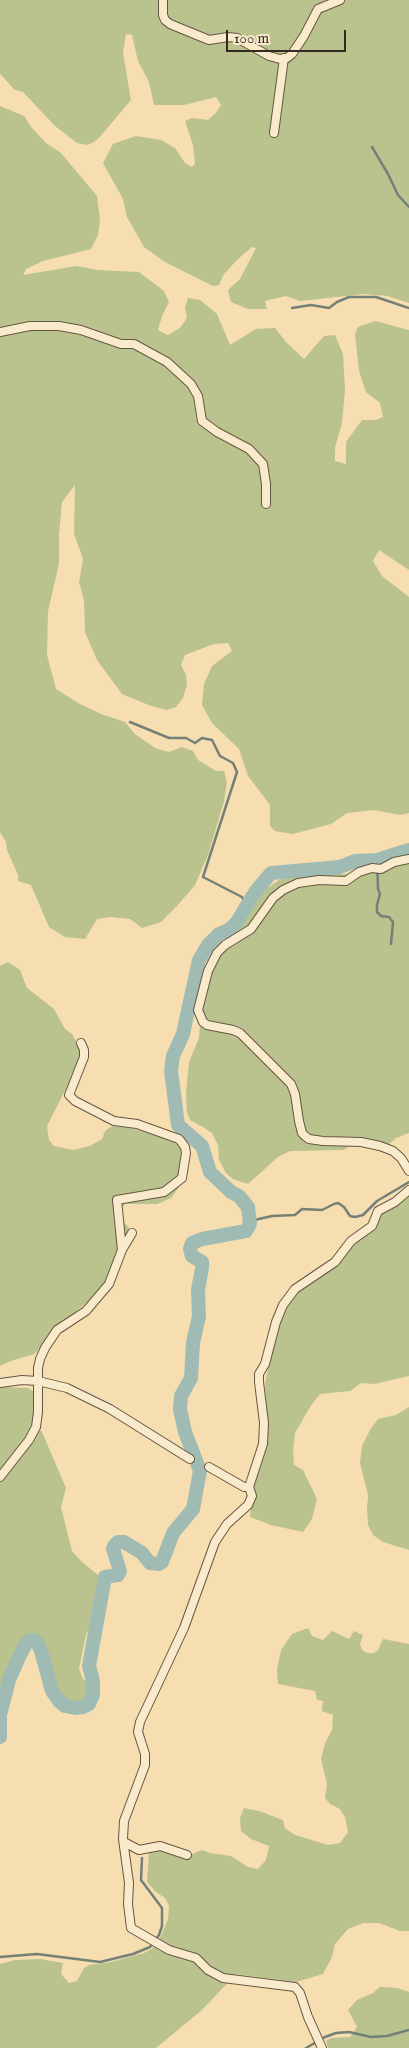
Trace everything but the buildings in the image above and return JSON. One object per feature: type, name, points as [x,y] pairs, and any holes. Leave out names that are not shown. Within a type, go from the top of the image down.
[{"type":"street","points":[[163,0],[165,20],[178,28],[209,40],[228,37],[237,38],[268,56],[284,58],[292,54],[299,45],[318,9],[340,0]]},
{"type":"street","points":[[274,133],[284,58]]},
{"type":"street","points":[[0,332],[30,326],[59,326],[81,330],[121,344],[134,344],[167,362],[191,384],[198,396],[202,421],[217,432],[249,449],[263,464],[266,504]]},
{"type":"street","points":[[409,859],[394,862],[381,869],[372,868],[359,872],[346,881],[319,880],[298,883],[283,890],[273,898],[251,929],[224,945],[217,953],[208,971],[198,1010],[203,1022],[207,1026],[240,1033],[292,1084],[296,1094],[299,1121],[305,1136],[318,1140],[361,1142],[380,1146],[401,1158],[409,1171]]},
{"type":"street","points":[[80,1043],[84,1050],[84,1057],[69,1095],[75,1101],[114,1121],[137,1124],[179,1139],[186,1153],[182,1178],[164,1192],[118,1200],[122,1250]]},
{"type":"street","points":[[322,2048],[300,1993],[295,1987],[223,1978],[208,1970],[196,1958],[170,1950],[131,1928],[128,1904],[129,1876],[124,1842],[125,1816],[145,1765],[145,1754],[138,1732],[140,1722],[184,1628],[215,1542],[227,1524],[248,1505],[252,1496],[249,1487],[263,1444],[264,1423],[258,1382],[283,1305],[295,1290],[328,1268],[350,1242],[372,1226],[378,1211],[395,1202],[409,1190]]},
{"type":"street","points":[[0,1477],[29,1440],[36,1427],[40,1359],[44,1348],[57,1330],[86,1311],[104,1292],[114,1276],[122,1250],[132,1232]]},
{"type":"street","points":[[0,1383],[22,1380],[38,1381],[58,1385],[83,1394],[190,1459]]},
{"type":"street","points":[[209,1467],[244,1487],[249,1487]]},
{"type":"street","points":[[124,1842],[140,1850],[160,1846],[187,1854]]},
{"type":"green space","points":[[0,0],[409,0],[409,303],[387,296],[364,294],[300,301],[286,296],[265,301],[267,309],[248,309],[231,302],[228,290],[240,279],[256,248],[252,247],[238,259],[224,274],[219,285],[213,286],[165,262],[144,247],[127,217],[123,199],[103,163],[113,144],[136,136],[161,140],[175,148],[185,163],[192,167],[195,164],[193,145],[185,121],[192,118],[208,120],[221,105],[216,97],[184,105],[154,105],[149,82],[138,61],[132,35],[126,34],[123,53],[131,100],[99,138],[86,145],[77,143],[55,126],[23,92],[15,90],[0,74]]},
{"type":"green space","points":[[0,106],[24,116],[46,143],[61,153],[97,196],[100,220],[98,235],[91,249],[43,261],[26,269],[23,275],[77,266],[97,270],[139,272],[164,291],[169,302],[158,330],[168,335],[180,328],[187,318],[185,307],[188,298],[200,300],[217,314],[230,345],[256,329],[275,328],[286,342],[304,359],[324,336],[335,335],[343,354],[345,390],[342,423],[335,448],[335,461],[346,464],[346,442],[362,420],[376,420],[383,417],[380,403],[366,392],[359,371],[355,334],[358,327],[375,321],[409,330],[409,570],[379,550],[373,561],[382,576],[409,597],[409,813],[400,815],[374,810],[347,813],[331,824],[293,834],[275,831],[270,826],[270,805],[248,776],[239,749],[212,723],[202,705],[204,684],[212,666],[232,651],[228,643],[214,644],[185,655],[181,665],[186,675],[187,685],[183,698],[176,707],[167,710],[151,706],[122,694],[97,660],[85,632],[84,600],[79,582],[83,559],[74,534],[75,485],[62,502],[59,564],[48,611],[47,655],[56,689],[78,703],[101,714],[125,722],[135,734],[155,748],[169,752],[182,747],[193,751],[198,760],[216,771],[224,771],[227,782],[224,801],[208,855],[195,885],[177,906],[161,922],[142,928],[130,919],[110,917],[97,919],[85,939],[65,937],[49,927],[31,885],[18,881],[18,875],[7,850],[6,842],[0,832]]},
{"type":"green space","points":[[409,862],[409,1133],[396,1138],[387,1146],[359,1139],[344,1150],[290,1151],[278,1157],[248,1184],[233,1179],[226,1173],[219,1160],[218,1145],[212,1133],[190,1120],[187,1112],[186,1093],[189,1062],[199,1038],[203,980],[213,953],[247,919],[263,891],[288,874],[364,875]]},
{"type":"green space","points":[[8,962],[20,970],[27,988],[54,1009],[65,1029],[72,1034],[81,1054],[80,1061],[47,1126],[49,1140],[54,1146],[73,1150],[90,1146],[102,1139],[105,1131],[112,1126],[131,1128],[178,1142],[183,1149],[186,1170],[180,1186],[171,1198],[157,1204],[125,1204],[122,1208],[121,1219],[129,1228],[110,1277],[91,1299],[55,1328],[43,1346],[34,1354],[0,1366],[0,966]]},
{"type":"green space","points":[[409,1195],[409,1376],[374,1384],[361,1383],[350,1391],[320,1394],[310,1407],[295,1433],[293,1452],[294,1465],[303,1470],[317,1499],[312,1519],[303,1532],[271,1525],[250,1517],[254,1484],[262,1461],[267,1435],[265,1383],[278,1324],[296,1293],[382,1214]]},
{"type":"green space","points":[[0,1380],[5,1387],[28,1388],[33,1391],[33,1422],[42,1432],[66,1488],[61,1507],[72,1551],[98,1575],[100,1591],[95,1617],[86,1635],[79,1669],[83,1679],[89,1682],[89,1690],[87,1700],[80,1705],[70,1705],[61,1699],[55,1688],[43,1646],[36,1636],[29,1637],[24,1641],[4,1685],[0,1703]]},
{"type":"green space","points":[[409,1407],[409,1550],[383,1542],[373,1535],[368,1525],[368,1495],[360,1463],[362,1446],[378,1419],[396,1415]]},
{"type":"green space","points":[[308,1628],[312,1636],[323,1640],[332,1631],[349,1639],[354,1631],[363,1635],[360,1644],[362,1650],[367,1653],[374,1653],[378,1650],[383,1639],[409,1644],[409,1931],[400,1931],[379,1923],[363,1923],[348,1929],[335,1944],[332,1957],[323,1974],[296,1982],[236,1974],[202,2010],[156,2048],[0,2048],[0,1964],[15,1960],[40,1959],[63,1963],[61,1974],[69,1983],[77,1981],[84,1968],[89,1965],[111,1962],[152,1949],[160,1938],[168,1919],[169,1906],[165,1898],[147,1882],[149,1852],[162,1848],[185,1857],[202,1850],[231,1856],[248,1867],[258,1869],[266,1860],[269,1846],[251,1839],[241,1831],[240,1818],[244,1808],[259,1811],[283,1820],[285,1828],[295,1835],[328,1845],[340,1843],[348,1832],[345,1817],[340,1809],[330,1804],[325,1798],[327,1784],[321,1759],[325,1743],[332,1730],[333,1715],[322,1711],[323,1701],[317,1700],[315,1691],[278,1684],[277,1669],[281,1650],[292,1634]]},
{"type":"green space","points":[[380,1987],[397,1988],[409,1992],[409,2048],[328,2048],[326,2041],[331,2038],[350,2037],[357,2027],[348,2010],[357,2000],[373,1993]]},
{"type":"waterway","points":[[372,147],[398,195],[409,207]]},
{"type":"waterway","points":[[292,308],[311,305],[329,308],[349,297],[376,297],[409,308]]},
{"type":"waterway","points":[[130,722],[169,738],[186,738],[195,743],[202,738],[212,740],[220,756],[233,763],[237,772],[203,877],[242,897],[247,907]]},
{"type":"waterway","points":[[0,1715],[9,1680],[27,1642],[33,1640],[37,1642],[41,1651],[52,1691],[59,1701],[65,1706],[75,1708],[89,1704],[93,1695],[93,1681],[89,1666],[105,1577],[118,1575],[120,1571],[113,1549],[114,1546],[118,1542],[124,1542],[142,1553],[150,1563],[159,1564],[162,1562],[173,1533],[193,1509],[200,1471],[185,1432],[180,1409],[181,1396],[191,1378],[193,1343],[199,1316],[198,1290],[202,1262],[192,1256],[190,1249],[192,1243],[202,1239],[246,1231],[250,1224],[248,1207],[239,1196],[231,1192],[210,1172],[202,1146],[178,1125],[171,1071],[173,1056],[183,1034],[199,960],[208,945],[219,934],[230,929],[237,922],[255,892],[271,873],[340,867],[355,861],[377,860],[409,850]]},
{"type":"waterway","points":[[377,860],[378,889],[380,894],[377,912],[381,916],[389,917],[393,922],[391,944]]},
{"type":"waterway","points":[[250,1221],[272,1216],[295,1215],[302,1209],[322,1210],[338,1203],[344,1207],[350,1216],[355,1217],[363,1215],[377,1201],[409,1182]]},
{"type":"waterway","points":[[0,1718],[0,1737]]},
{"type":"waterway","points":[[0,1957],[37,1954],[100,1962],[133,1954],[150,1947],[159,1935],[162,1926],[162,1908],[141,1880],[142,1858]]},
{"type":"waterway","points":[[306,2048],[336,2033],[349,2032],[371,2037],[387,2036],[409,2030]]}]
